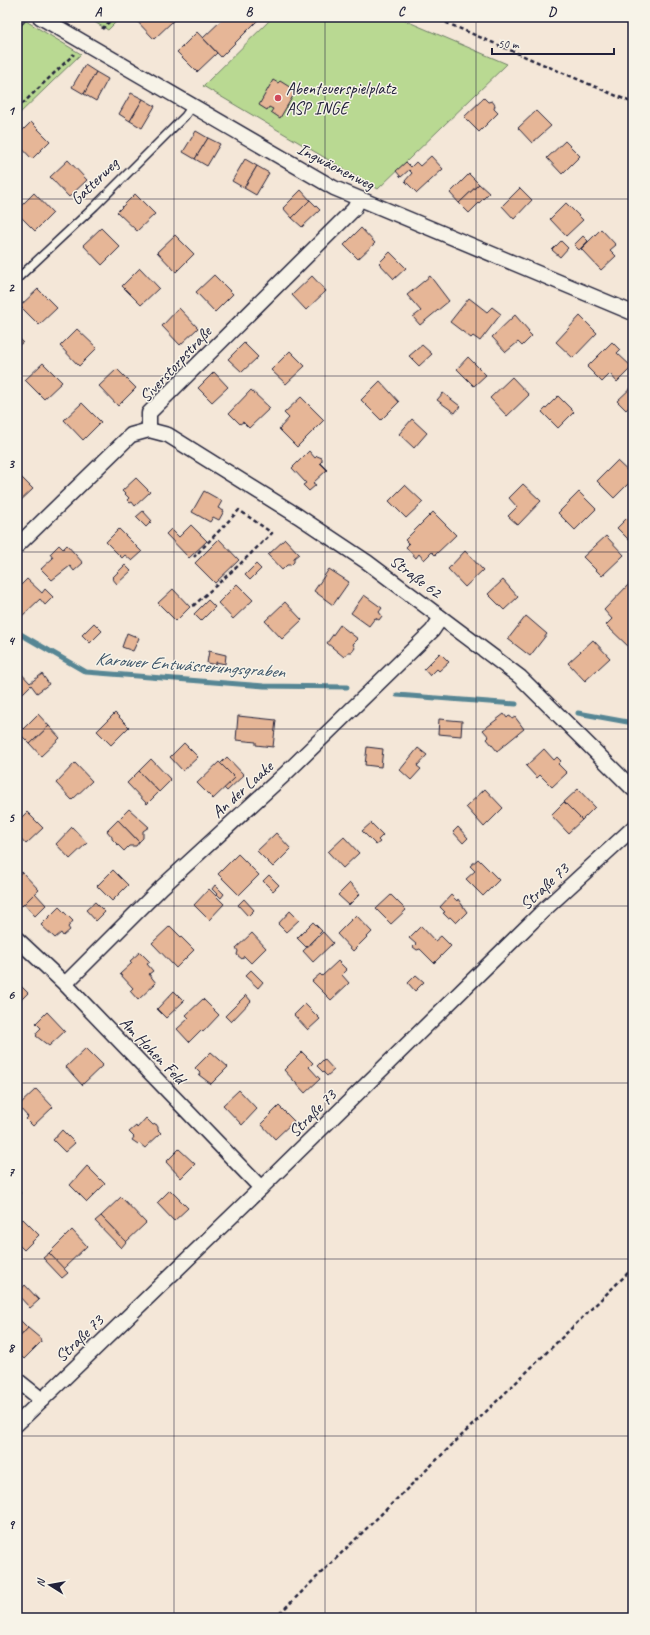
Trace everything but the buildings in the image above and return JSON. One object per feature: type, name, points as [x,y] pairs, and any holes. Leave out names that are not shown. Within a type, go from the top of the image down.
[{"type":"street","name":"Ingwäonenweg","points":[[40,17],[334,188],[633,313]]},
{"type":"street","name":"Siverstorpstraße","points":[[19,540],[131,435],[149,430],[149,413],[354,209],[359,198]]},
{"type":"street","name":"Straße 62","points":[[149,430],[168,435],[298,516],[367,562],[520,677],[633,789]]},
{"type":"street","name":"An der Laake","points":[[65,984],[162,887],[284,775],[432,632],[442,618]]},
{"type":"street","name":"Straße 73","points":[[17,1424],[545,910],[633,828]]},
{"type":"street","name":"Am Hohen Feld","points":[[17,939],[65,984],[261,1188]]},
{"type":"street","points":[[17,1380],[42,1400]]},
{"type":"lane","name":"Gatterweg","points":[[17,279],[95,206],[185,116],[192,106]]},
{"type":"path","points":[[102,29],[114,17]]},
{"type":"path","points":[[433,17],[633,102]]},
{"type":"path","points":[[17,109],[79,48]]},
{"type":"path","points":[[193,606],[272,533],[239,510],[194,557]]},
{"type":"path","points":[[275,1618],[633,1268]]},
{"type":"green space","points":[[86,17],[121,17],[108,30]]},
{"type":"green space","points":[[273,17],[397,17],[507,64],[378,189],[203,86]]},
{"type":"green space","points":[[26,21],[81,54],[17,116],[17,30]]},
{"type":"waterway","name":"Karower Entwässerungsgraben","points":[[17,632],[86,672],[264,686],[347,687]]},
{"type":"waterway","name":"Karower Entwässerungsgraben","points":[[397,695],[516,704]]},
{"type":"waterway","name":"Karower Entwässerungsgraben","points":[[578,713],[633,723]]},
{"type":"place","name":"Abenteuerspielplatz ASP INGE","points":[[278,98]]}]
